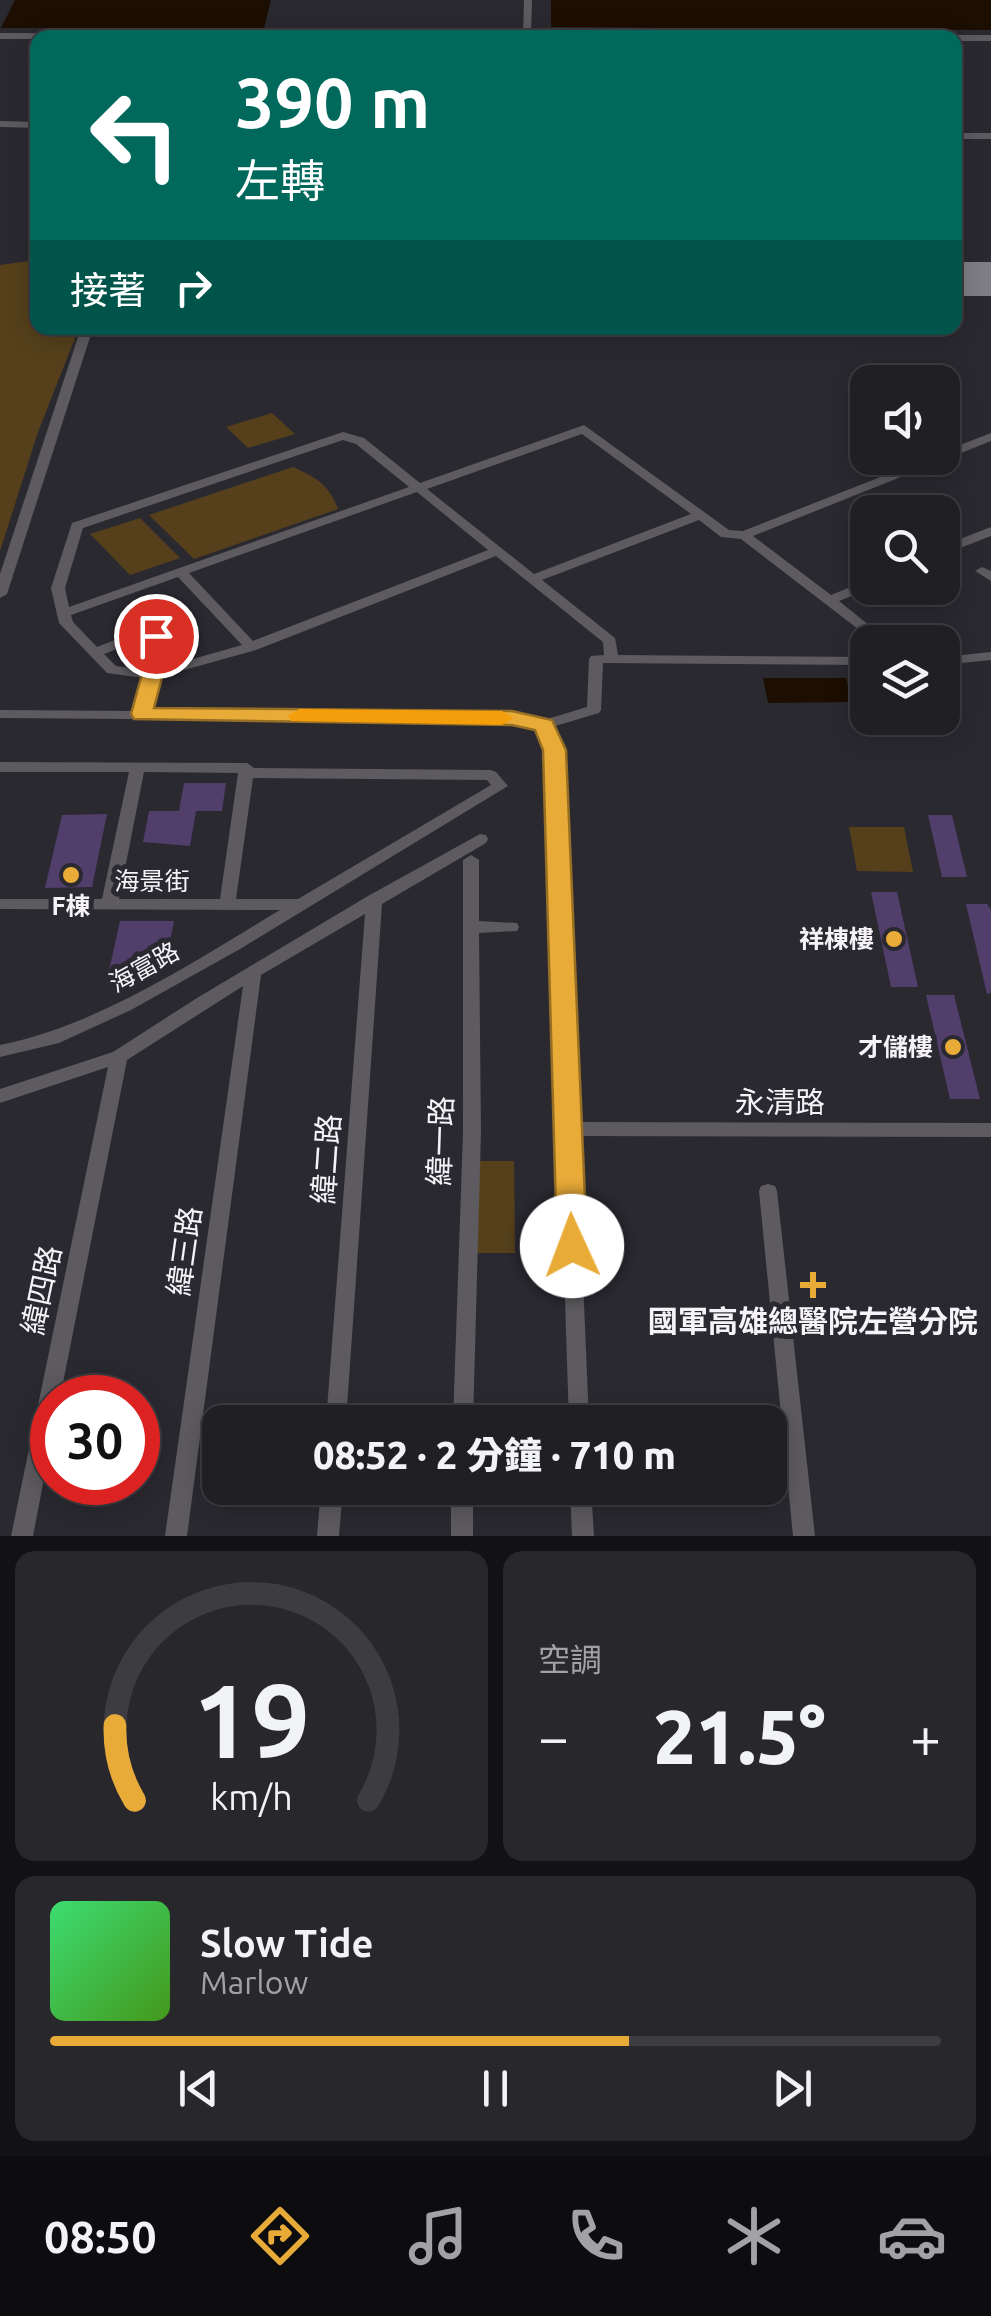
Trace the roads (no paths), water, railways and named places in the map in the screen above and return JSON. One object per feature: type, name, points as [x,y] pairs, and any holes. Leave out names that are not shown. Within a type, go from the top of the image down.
[{"type":"street","points":[[527,30],[528,0]]},
{"type":"street","points":[[0,36],[30,36]]},
{"type":"street","points":[[962,39],[991,42]]},
{"type":"street","points":[[962,45],[991,42]]},
{"type":"street","points":[[0,124],[30,125]]},
{"type":"street","points":[[962,136],[991,136]]},
{"type":"street","points":[[0,594],[85,335]]},
{"type":"street","points":[[64,613],[584,430],[726,534],[744,535],[895,475]]},
{"type":"street","points":[[498,551],[251,648],[151,675],[112,670],[98,651],[66,623],[58,588],[77,526],[343,436],[360,442],[498,551],[610,641],[611,659]]},
{"type":"street","points":[[960,449],[991,437]]},
{"type":"street","points":[[533,579],[701,516]]},
{"type":"street","points":[[960,542],[991,531]]},
{"type":"street","points":[[744,535],[860,625]]},
{"type":"street","points":[[180,572],[251,648]]},
{"type":"street","points":[[828,602],[850,592]]},
{"type":"street","points":[[142,714],[155,634],[145,620],[154,613],[168,610],[186,614],[211,605]]},
{"type":"street","points":[[98,651],[155,634],[184,631],[190,623],[186,614]]},
{"type":"street","points":[[960,659],[991,656]]},
{"type":"street","points":[[0,714],[512,718],[544,725],[594,710],[596,659],[850,660]]},
{"type":"street","points":[[544,725],[554,750],[577,1405]]},
{"type":"street","points":[[0,767],[246,771],[227,906]]},
{"type":"street","points":[[108,906],[137,768]]},
{"type":"street","name":"海富路","points":[[0,1051],[27,1047],[89,1026],[304,905],[500,786],[498,778],[479,774],[246,771]]},
{"type":"street","points":[[0,1096],[119,1057],[480,838]]},
{"type":"street","name":"緯一路","points":[[464,1405],[472,1132],[471,860]]},
{"type":"street","name":"緯二路","points":[[337,1405],[374,900]]},
{"type":"street","name":"海景街","points":[[0,904],[304,905]]},
{"type":"street","points":[[472,927],[511,927]]},
{"type":"street","name":"緯三路","points":[[176,1536],[252,974]]},
{"type":"street","name":"緯四路","points":[[22,1536],[119,1057]]},
{"type":"street","name":"永清路","points":[[568,1129],[991,1130]]},
{"type":"street","points":[[768,1191],[804,1536]]},
{"type":"street","points":[[328,1536],[331,1505]]},
{"type":"street","points":[[462,1505],[462,1536]]},
{"type":"street","points":[[582,1505],[583,1536]]},
{"type":"place","name":"F棟","points":[[71,875]]},
{"type":"place","name":"祥棟樓","points":[[894,939]]},
{"type":"place","name":"才儲樓","points":[[953,1047]]},
{"type":"place","name":"國軍高雄總醫院左營分院","points":[[813,1285]]}]
